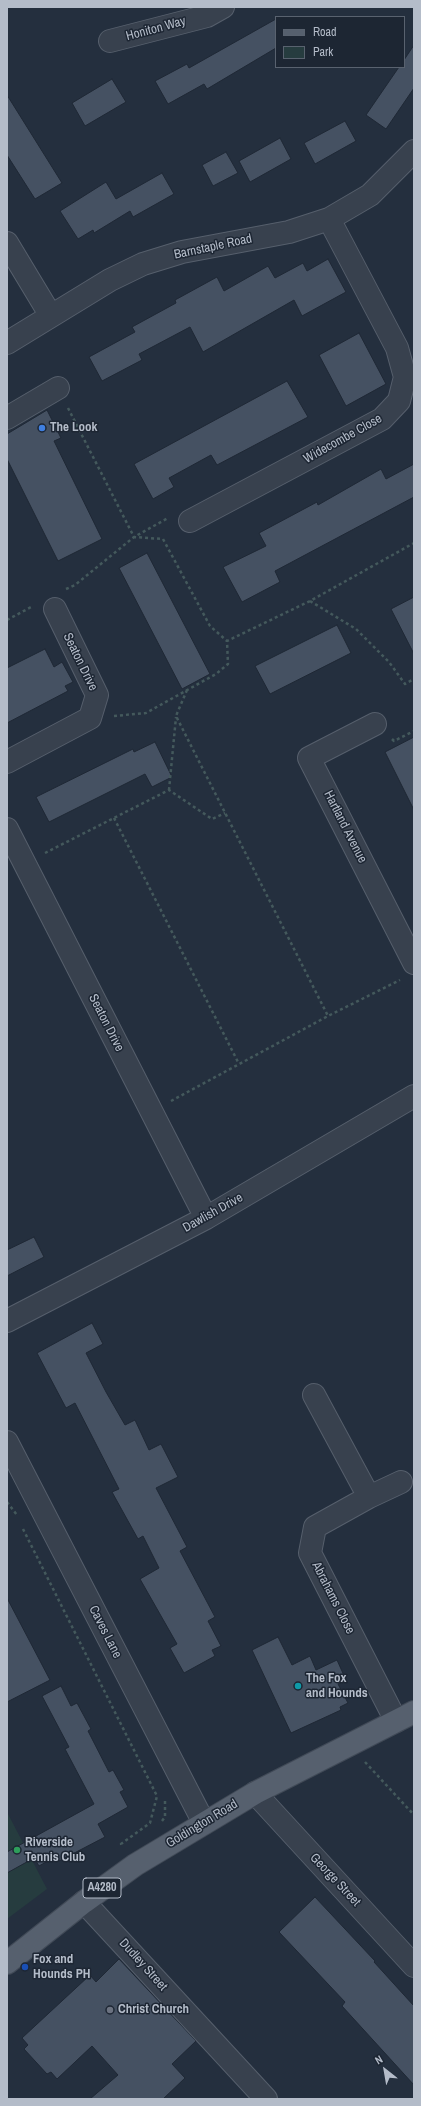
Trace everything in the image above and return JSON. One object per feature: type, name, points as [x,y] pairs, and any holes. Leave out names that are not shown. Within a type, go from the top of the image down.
[{"type":"main road","name":"Goldington Road","points":[[7,1963],[84,1902],[130,1857],[204,1823],[255,1793],[405,1716]]},
{"type":"street","name":"Honiton Way","points":[[110,41],[207,16],[223,7]]},
{"type":"street","name":"Barnstaple Road","points":[[7,343],[110,280],[143,264],[182,252],[289,232],[330,219],[370,194],[414,151]]},
{"type":"street","name":"Widecombe Close","points":[[190,521],[382,419],[399,401],[405,377],[397,348],[330,219]]},
{"type":"street","points":[[7,243],[51,316]]},
{"type":"street","points":[[7,418],[58,388]]},
{"type":"street","name":"Seaton Drive","points":[[51,602],[97,695],[90,718]]},
{"type":"street","points":[[7,762],[90,718]]},
{"type":"street","name":"Hartland Avenue","points":[[375,724],[309,758],[410,970]]},
{"type":"street","name":"Seaton Drive","points":[[7,829],[206,1218]]},
{"type":"street","name":"Dawlish Drive","points":[[7,1321],[206,1218],[414,1096]]},
{"type":"street","points":[[314,1395],[369,1497]]},
{"type":"street","name":"Caves Lane","points":[[7,1442],[204,1823]]},
{"type":"street","name":"Abrahams Close","points":[[402,1482],[369,1497],[315,1527],[310,1552],[405,1716]]},
{"type":"street","name":"George Street","points":[[255,1793],[414,1966]]},
{"type":"street","name":"Dudley Street","points":[[84,1902],[266,2099]]},
{"type":"path","points":[[58,388],[134,537]]},
{"type":"path","points":[[7,620],[51,602],[75,585],[134,537],[173,516],[190,521]]},
{"type":"path","points":[[90,718],[146,713],[216,674],[228,664],[227,641],[210,626],[163,539],[134,537]]},
{"type":"path","points":[[227,641],[310,601],[414,543]]},
{"type":"path","points":[[310,601],[356,629],[389,662],[405,684],[414,679]]},
{"type":"path","points":[[169,790],[176,716],[187,690]]},
{"type":"path","points":[[176,716],[328,1016]]},
{"type":"path","points":[[169,790],[212,819],[225,813]]},
{"type":"path","points":[[25,863],[169,790]]},
{"type":"path","points":[[114,818],[239,1064]]},
{"type":"path","points":[[152,1111],[410,970]]},
{"type":"path","points":[[7,1502],[20,1521]]},
{"type":"path","points":[[23,1528],[157,1796],[150,1823],[121,1844],[130,1857]]},
{"type":"path","points":[[348,1744],[414,1815]]},
{"type":"path","points":[[160,1822],[164,1817],[164,1799]]},
{"type":"green space","name":"Riverside Tennis Club","points":[[7,1812],[47,1889],[7,1919]]},
{"type":"building","points":[[275,20],[275,49],[207,89],[204,84],[168,104],[155,81],[187,64],[189,68]]},
{"type":"building","points":[[414,45],[414,88],[386,129],[366,115],[398,68],[405,68],[405,58]]},
{"type":"building","points":[[112,79],[126,102],[85,126],[72,103]]},
{"type":"building","points":[[7,95],[62,183],[35,199],[7,155]]},
{"type":"building","points":[[345,121],[356,141],[315,164],[304,143]]},
{"type":"building","points":[[280,138],[291,159],[250,182],[239,161]]},
{"type":"building","points":[[226,152],[238,173],[213,186],[202,165]]},
{"type":"building","points":[[162,173],[174,194],[133,217],[130,211],[94,233],[93,230],[78,239],[60,211],[106,182],[116,199]]},
{"type":"building","points":[[328,259],[346,292],[302,316],[294,300],[203,352],[190,327],[139,354],[142,360],[102,381],[89,357],[135,332],[132,327],[176,303],[175,300],[217,277],[224,291],[268,266],[275,278],[303,263],[307,271]]},
{"type":"building","points":[[359,333],[386,384],[346,406],[319,355]]},
{"type":"building","points":[[287,381],[308,417],[217,465],[211,455],[169,478],[174,487],[153,499],[134,464]]},
{"type":"building","points":[[47,410],[61,438],[54,441],[102,539],[58,561],[7,459],[7,434]]},
{"type":"building","points":[[414,464],[414,497],[275,571],[280,582],[242,602],[223,567],[266,546],[259,533],[317,502],[318,505],[381,469],[386,479]]},
{"type":"building","points":[[147,553],[210,674],[182,689],[119,568]]},
{"type":"building","points":[[414,597],[414,654],[391,609]]},
{"type":"building","points":[[337,625],[351,653],[270,694],[255,666]]},
{"type":"building","points":[[45,649],[54,667],[62,662],[73,682],[65,686],[68,691],[7,723],[7,668]]},
{"type":"building","points":[[414,737],[414,810],[385,752]]},
{"type":"building","points":[[155,742],[172,777],[152,787],[145,774],[49,822],[36,797],[133,749],[134,752]]},
{"type":"building","points":[[34,1237],[44,1257],[7,1276],[7,1250]]},
{"type":"building","points":[[92,1323],[103,1344],[86,1353],[106,1392],[125,1425],[135,1420],[149,1450],[161,1444],[178,1477],[156,1488],[187,1547],[180,1551],[215,1617],[208,1621],[221,1646],[212,1650],[215,1656],[184,1673],[170,1648],[177,1644],[140,1579],[159,1568],[143,1536],[138,1539],[112,1492],[119,1489],[75,1403],[66,1408],[37,1353]]},
{"type":"building","points":[[7,1598],[50,1680],[7,1702]]},
{"type":"building","name":"The Fox and Hounds","points":[[278,1637],[292,1665],[310,1656],[316,1670],[337,1660],[346,1680],[338,1684],[348,1703],[340,1707],[341,1710],[291,1733],[252,1650]]},
{"type":"building","points":[[61,1686],[71,1706],[77,1703],[91,1729],[88,1731],[109,1772],[113,1770],[124,1790],[120,1792],[128,1807],[98,1824],[105,1837],[59,1861],[57,1856],[39,1866],[34,1858],[7,1873],[7,1852],[94,1804],[65,1749],[69,1747],[42,1696]]},
{"type":"building","points":[[315,1897],[375,1961],[374,1962],[414,2006],[414,2085],[342,2006],[345,2002],[279,1932]]},
{"type":"building","name":"Christ Church","points":[[119,1959],[196,2041],[172,2064],[185,2078],[163,2099],[90,2099],[118,2075],[92,2046],[57,2079],[51,2072],[47,2074],[24,2049],[28,2045],[22,2038],[90,1975],[96,1982]]},
{"type":"place","name":"The Look","points":[[42,428]]},
{"type":"place","name":"The Fox and Hounds","points":[[298,1686]]},
{"type":"place","name":"Riverside Tennis Club","points":[[17,1850]]},
{"type":"place","name":"Fox and Hounds PH","points":[[25,1967]]},
{"type":"place","name":"Christ Church","points":[[110,2010]]}]
